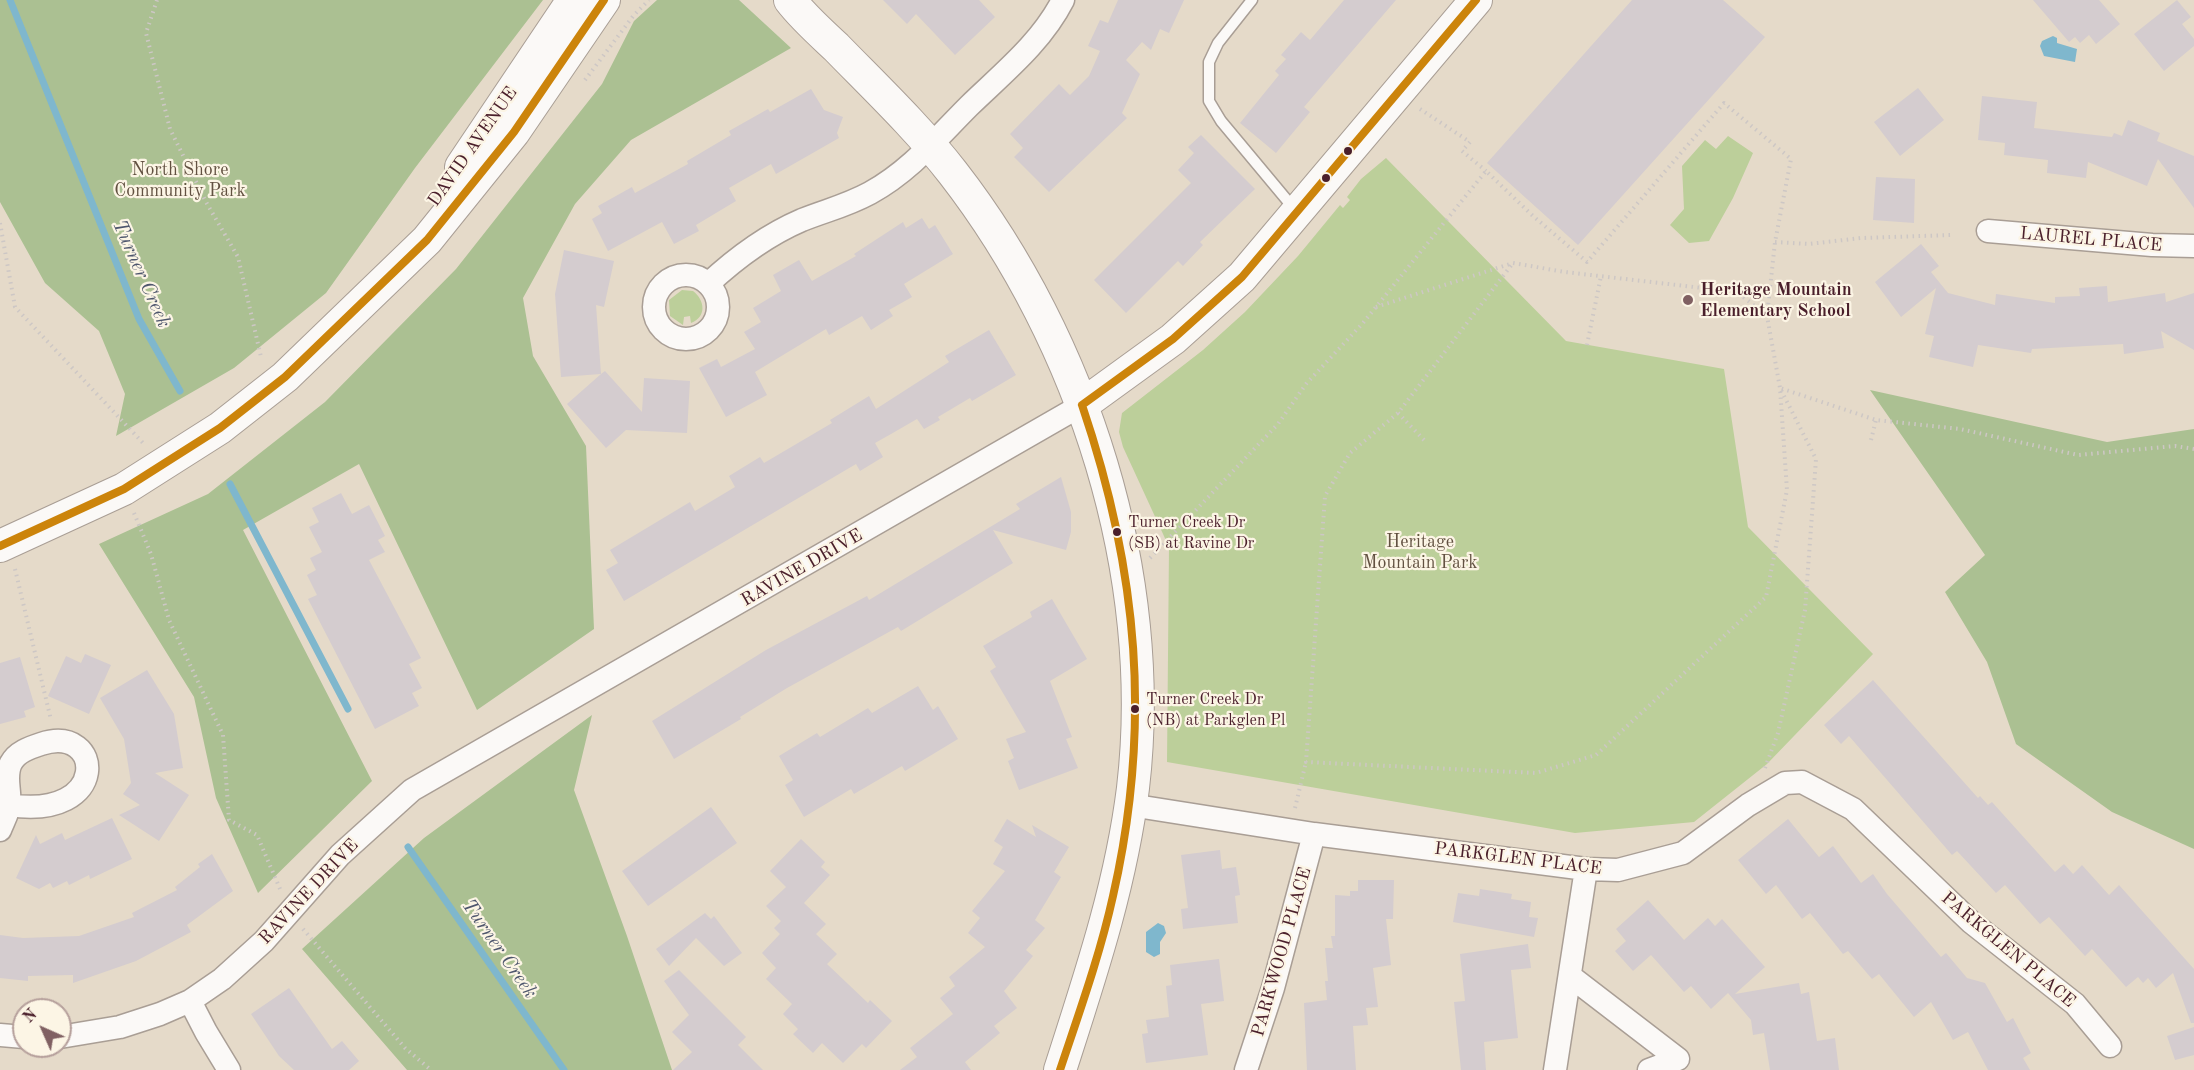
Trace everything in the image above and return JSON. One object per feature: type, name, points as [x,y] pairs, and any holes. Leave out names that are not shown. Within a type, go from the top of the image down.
[{"type":"street","name":"DAVID AVENUE","points":[[370,292],[496,119],[573,0]]},
{"type":"street","name":"DAVID AVENUE","points":[[7,557],[124,489],[220,428],[285,377],[370,292],[427,240],[514,132],[604,0]]},
{"type":"street","points":[[708,284],[726,267],[770,236],[803,220],[842,208],[902,174],[1032,45],[1051,22],[1063,0]]},
{"type":"street","name":"RAVINE DRIVE","points":[[72,1035],[120,1027],[190,1001],[237,967],[290,912],[339,855],[412,790],[1082,405],[1197,319],[1252,266],[1476,0]]},
{"type":"street","points":[[790,1],[931,146],[974,201],[1021,275],[1058,346],[1082,405],[1109,489],[1128,582],[1136,702],[1130,805],[1102,940],[1060,1070]]},
{"type":"street","name":"LAUREL PLACE","points":[[1988,231],[2152,246],[2194,246]]},
{"type":"street","name":"PARKGLEN PLACE","points":[[1130,805],[1291,828],[1314,834],[1586,869],[1618,870],[1683,853],[1757,800],[1785,783],[1802,782],[1853,809],[1971,922],[2075,1004],[2110,1046]]},
{"type":"street","points":[[0,830],[9,805]]},
{"type":"street","name":"PARKWOOD PLACE","points":[[1246,1070],[1276,978],[1314,834]]},
{"type":"street","points":[[1555,1070],[1586,869]]},
{"type":"street","points":[[1570,976],[1678,1059],[1649,1070]]},
{"type":"street","points":[[190,1001],[229,1070]]},
{"type":"lane","points":[[1252,0],[1218,43],[1209,62],[1209,101],[1221,121],[1298,213]]},
{"type":"path","points":[[157,0],[146,33],[170,129],[206,202],[238,257],[261,357]]},
{"type":"path","points":[[1306,762],[1536,773],[1596,755],[1766,597],[1788,490],[1779,388],[1767,316],[1775,242],[1791,159],[1724,103],[1587,262],[1462,151],[1470,142],[1420,109]]},
{"type":"path","points":[[1146,562],[1278,424],[1306,384],[1376,308],[1486,171]]},
{"type":"path","points":[[0,224],[15,307],[143,443]]},
{"type":"path","points":[[1775,242],[1809,244],[1861,238],[1952,235]]},
{"type":"path","points":[[1376,308],[1513,263],[1737,292],[1767,316]]},
{"type":"path","points":[[1295,812],[1306,762],[1324,496],[1350,453],[1398,413],[1513,263]]},
{"type":"path","points":[[1587,345],[1601,276]]},
{"type":"path","points":[[1779,388],[1876,420],[1960,429],[2078,455],[2175,446],[2194,449]]},
{"type":"path","points":[[1763,772],[1778,733],[1805,610],[1816,459],[1779,388]]},
{"type":"path","points":[[1398,413],[1424,440]]},
{"type":"path","points":[[1871,440],[1876,420]]},
{"type":"path","points":[[134,512],[151,554],[169,620],[223,735],[229,820],[257,835],[290,912],[397,1039],[431,1070]]},
{"type":"path","points":[[7,557],[54,729]]},
{"type":"green space","name":"North Shore Community Park","points":[[0,0],[543,0],[415,168],[326,293],[234,368],[116,436],[125,394],[99,331],[45,283],[0,202]]},
{"type":"green space","points":[[657,0],[739,0],[791,48],[631,140],[575,204],[523,298],[533,356],[586,446],[594,629],[477,710],[359,464],[243,530],[372,781],[258,893],[216,798],[194,697],[99,544],[208,494],[325,402],[456,269],[602,84],[634,21]]},
{"type":"green space","points":[[1728,136],[1753,153],[1733,198],[1709,241],[1689,243],[1670,225],[1684,209],[1682,166],[1705,140],[1716,149]]},
{"type":"green space","name":"Heritage Mountain Park","points":[[1386,158],[1566,341],[1724,369],[1748,527],[1873,654],[1767,764],[1694,822],[1575,833],[1167,762],[1169,547],[1123,447],[1119,432],[1122,413],[1203,350],[1245,312],[1298,256],[1340,205],[1343,208],[1350,200],[1347,197],[1361,179]]},
{"type":"green space","points":[[682,290],[693,291],[702,303],[700,317],[691,323],[690,316],[684,317],[683,325],[670,316],[669,300]]},
{"type":"green space","points":[[1870,390],[2107,442],[2194,429],[2194,849],[2112,812],[2016,744],[1987,662],[1945,592],[1985,555]]},
{"type":"green space","points":[[592,715],[574,790],[672,1070],[407,1070],[302,949],[424,838]]},
{"type":"water","points":[[2053,36],[2057,38],[2057,43],[2077,49],[2075,62],[2044,56],[2040,46],[2042,41]]},
{"type":"water","points":[[1158,923],[1164,926],[1166,933],[1160,942],[1160,954],[1154,957],[1146,952],[1146,932]]},
{"type":"building","points":[[883,0],[979,0],[995,17],[955,55],[916,14],[907,24]]},
{"type":"building","points":[[1118,0],[1184,0],[1169,33],[1160,29],[1151,50],[1142,42],[1126,60],[1140,74],[1122,113],[1127,118],[1049,192],[1014,157],[1023,148],[1010,134],[1059,84],[1070,95],[1089,76],[1100,51],[1088,46],[1100,20],[1108,23]]},
{"type":"building","points":[[1344,0],[1396,0],[1304,107],[1310,112],[1276,153],[1240,123],[1279,75],[1275,71],[1286,59],[1281,55],[1301,32],[1310,40]]},
{"type":"building","points":[[1632,0],[1723,0],[1765,37],[1578,245],[1487,163]]},
{"type":"building","points":[[2033,0],[2099,0],[2120,24],[2096,44],[2089,35],[2080,43],[2075,37],[2069,42]]},
{"type":"building","points":[[2177,0],[2191,17],[2182,24],[2194,39],[2194,46],[2164,71],[2134,34]]},
{"type":"building","points":[[1918,88],[1944,120],[1900,156],[1874,122]]},
{"type":"building","points":[[811,89],[824,110],[843,117],[837,133],[839,138],[776,174],[771,164],[729,188],[736,201],[696,225],[699,231],[674,244],[662,222],[608,251],[592,219],[602,213],[598,206],[632,187],[635,193],[688,164],[687,161],[731,135],[729,131],[768,109],[770,112]]},
{"type":"building","points":[[1982,96],[2037,102],[2034,128],[2112,137],[2114,133],[2122,136],[2128,120],[2160,133],[2157,141],[2194,156],[2194,208],[2158,159],[2147,186],[2088,162],[2086,178],[2047,173],[2048,160],[2004,155],[2005,143],[1978,140]]},
{"type":"building","points":[[1201,135],[1255,189],[1200,242],[1203,245],[1183,266],[1178,261],[1126,313],[1094,280],[1191,183],[1178,170],[1194,153],[1188,147]]},
{"type":"building","points":[[1876,177],[1915,179],[1914,223],[1873,220]]},
{"type":"building","points":[[922,218],[929,229],[935,225],[953,254],[904,284],[912,297],[889,310],[893,316],[871,330],[862,316],[829,335],[826,329],[755,372],[767,395],[726,417],[699,368],[717,359],[721,367],[755,349],[744,332],[761,322],[753,308],[781,291],[773,275],[799,260],[812,281],[856,256],[854,254],[903,222],[906,228]]},
{"type":"building","points":[[1921,244],[1939,266],[1931,272],[1948,293],[1995,305],[1996,294],[2055,303],[2055,297],[2080,296],[2079,288],[2107,286],[2108,302],[2165,293],[2166,302],[2194,293],[2194,350],[2161,331],[2164,348],[2124,354],[2123,344],[2032,349],[2031,353],[1978,345],[1973,367],[1929,357],[1934,336],[1925,334],[1936,288],[1901,317],[1875,282]]},
{"type":"building","points":[[564,250],[614,261],[604,307],[596,305],[601,374],[561,377],[555,294]]},
{"type":"building","points":[[989,330],[1016,375],[972,401],[970,398],[938,417],[940,420],[924,429],[917,419],[875,443],[883,457],[860,471],[856,464],[624,601],[606,570],[618,563],[610,550],[690,502],[695,511],[735,487],[729,476],[760,457],[764,463],[832,423],[830,420],[869,396],[876,409],[949,362],[945,356]]},
{"type":"building","points":[[605,371],[642,412],[644,378],[690,381],[687,433],[626,430],[606,448],[567,404]]},
{"type":"building","points":[[1061,477],[1071,512],[1071,532],[1066,550],[993,530],[1013,563],[901,631],[898,627],[787,688],[674,759],[652,721],[766,650],[867,596],[869,600],[1020,509],[1016,504]]},
{"type":"building","points":[[341,493],[352,514],[369,505],[385,536],[378,540],[385,552],[369,560],[421,658],[409,664],[422,688],[412,693],[419,706],[375,729],[308,599],[317,595],[307,575],[316,570],[310,558],[322,552],[309,527],[319,522],[312,508]]},
{"type":"building","points":[[1052,599],[1087,659],[1050,681],[1072,737],[1066,739],[1078,768],[1019,790],[1008,761],[1014,758],[1006,739],[1026,732],[990,671],[996,667],[983,646],[1032,617],[1030,612]]},
{"type":"building","points":[[85,654],[111,665],[89,714],[48,696],[66,656],[81,663]]},
{"type":"building","points":[[20,657],[35,707],[24,711],[26,717],[0,724],[0,663]]},
{"type":"building","points":[[147,670],[174,714],[183,768],[155,773],[189,795],[159,841],[119,815],[140,805],[123,794],[131,783],[124,739],[100,698]]},
{"type":"building","points":[[1873,680],[1978,798],[1980,796],[1988,805],[1992,802],[2055,872],[2064,864],[2073,874],[2082,865],[2109,895],[2119,885],[2194,969],[2194,1023],[2191,1023],[2173,973],[2156,988],[2148,978],[2143,983],[2138,977],[2126,987],[2092,949],[2085,956],[2049,917],[2040,924],[2005,885],[1996,893],[1957,851],[1952,855],[1849,736],[1841,744],[1824,725]]},
{"type":"building","points":[[918,686],[933,710],[938,706],[958,739],[905,771],[902,766],[854,794],[851,789],[804,817],[785,785],[793,780],[779,756],[817,733],[820,737],[868,708],[872,713]]},
{"type":"building","points":[[711,807],[737,843],[648,906],[622,871]]},
{"type":"building","points":[[112,818],[132,859],[90,879],[89,875],[69,885],[67,881],[53,888],[50,883],[39,889],[16,878],[36,835],[40,844],[62,833],[65,840]]},
{"type":"building","points":[[1007,819],[1036,837],[1032,825],[1069,847],[1054,872],[1061,877],[1035,920],[1045,928],[1026,950],[1033,956],[1004,991],[1017,1008],[994,1026],[1000,1033],[965,1062],[971,1070],[900,1070],[917,1057],[910,1048],[953,1014],[940,998],[955,986],[949,977],[985,947],[968,933],[980,918],[972,911],[1005,871],[993,864],[1003,847],[994,841]]},
{"type":"building","points":[[1788,819],[1819,857],[1833,846],[1861,883],[1873,874],[1887,894],[1941,957],[1946,953],[1967,978],[1985,983],[2007,1022],[2013,1018],[2031,1053],[2023,1058],[2030,1070],[1988,1070],[1968,1032],[1953,1040],[1931,1002],[1914,1017],[1879,974],[1872,979],[1848,951],[1843,954],[1810,913],[1802,919],[1776,885],[1766,894],[1738,860]]},
{"type":"building","points":[[801,839],[825,862],[821,867],[830,875],[804,903],[826,924],[816,934],[837,954],[827,964],[868,1003],[870,1000],[892,1021],[866,1048],[862,1044],[843,1063],[822,1043],[813,1053],[793,1034],[798,1029],[783,1014],[792,1004],[766,979],[776,968],[762,953],[780,934],[774,928],[781,921],[766,906],[786,887],[770,871]]},
{"type":"building","points":[[1220,850],[1222,869],[1236,867],[1240,895],[1235,896],[1238,923],[1183,929],[1181,909],[1188,908],[1181,855]]},
{"type":"building","points":[[212,854],[233,891],[187,925],[191,932],[136,961],[73,983],[73,975],[28,976],[28,981],[0,978],[0,935],[23,938],[79,936],[134,917],[132,913],[177,890],[175,887],[200,867],[198,864]]},
{"type":"building","points":[[1358,880],[1394,880],[1393,919],[1386,919],[1391,965],[1373,968],[1378,1007],[1366,1008],[1368,1025],[1353,1026],[1356,1070],[1307,1070],[1304,1003],[1327,1000],[1325,948],[1333,948],[1331,936],[1335,936],[1335,895],[1350,896],[1350,891],[1358,891]]},
{"type":"building","points":[[1480,889],[1512,894],[1511,899],[1531,902],[1529,917],[1538,918],[1534,937],[1453,922],[1458,893],[1479,896]]},
{"type":"building","points":[[1648,900],[1684,940],[1708,918],[1715,926],[1722,919],[1765,967],[1735,994],[1799,983],[1801,994],[1809,992],[1817,1041],[1835,1038],[1839,1070],[1770,1070],[1764,1033],[1753,1035],[1751,1020],[1728,993],[1711,1009],[1691,986],[1684,992],[1651,955],[1633,971],[1615,951],[1626,941],[1616,929]]},
{"type":"building","points":[[705,913],[711,919],[714,916],[742,953],[724,966],[696,938],[669,966],[656,949]]},
{"type":"building","points":[[1528,944],[1531,968],[1511,970],[1518,1038],[1484,1042],[1486,1070],[1461,1070],[1454,1002],[1465,1001],[1460,954]]},
{"type":"building","points":[[1219,959],[1224,1001],[1201,1004],[1208,1055],[1146,1063],[1142,1034],[1148,1033],[1146,1020],[1169,1017],[1166,986],[1172,985],[1170,965]]},
{"type":"building","points":[[679,970],[746,1037],[738,1045],[763,1070],[673,1070],[692,1052],[672,1032],[689,1015],[664,981]]},
{"type":"building","points":[[289,988],[332,1049],[342,1041],[359,1061],[349,1070],[294,1070],[279,1056],[251,1014]]},
{"type":"building","points":[[2194,1027],[2194,1055],[2175,1060],[2167,1036]]},
{"type":"waterway","name":"Turner Creek","points":[[10,0],[139,319],[180,391]]},
{"type":"waterway","name":"Turner Creek","points":[[230,484],[348,709]]},
{"type":"waterway","name":"Turner Creek","points":[[408,847],[564,1070]]},
{"type":"transit line","points":[[0,546],[124,489],[220,428],[285,377],[427,240],[514,132],[604,0]]},
{"type":"transit line","points":[[1082,405],[1173,339],[1242,277],[1476,0]]},
{"type":"transit line","points":[[1060,1070],[1096,962],[1113,896],[1125,833],[1132,770],[1135,709],[1133,648],[1127,588],[1116,527],[1101,466],[1082,405]]},
{"type":"place","name":"Heritage Mountain Elementary School","points":[[1688,300]]},
{"type":"place","name":"Turner Creek Dr (SB) at Ravine Dr","points":[[1117,532]]},
{"type":"place","name":"Turner Creek Dr (NB) at Parkglen Pl","points":[[1135,709]]}]
